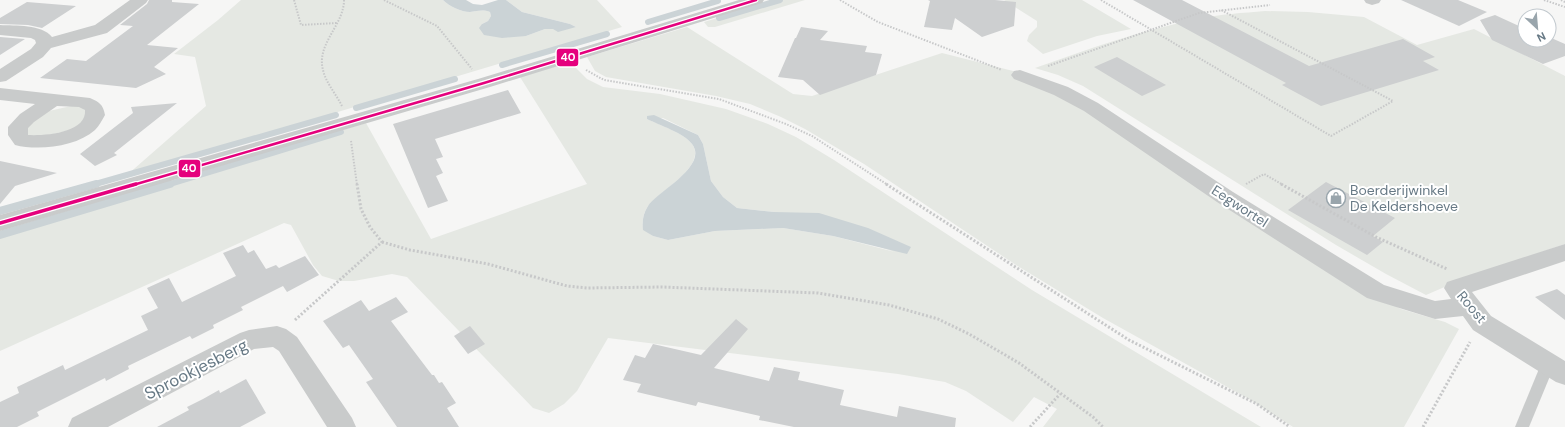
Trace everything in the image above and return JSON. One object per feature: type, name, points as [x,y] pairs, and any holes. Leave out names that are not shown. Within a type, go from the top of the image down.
[{"type":"street","points":[[0,77],[37,53],[45,44],[102,29],[140,0]]},
{"type":"street","points":[[0,223],[484,83],[756,0]]},
{"type":"street","points":[[0,30],[34,34],[42,37],[45,44]]},
{"type":"street","name":"Eegwortel","points":[[1020,75],[1061,91],[1091,107],[1225,197],[1376,292],[1434,310],[1473,304]]},
{"type":"street","points":[[0,94],[53,100]]},
{"type":"street","name":"Roost","points":[[1557,369],[1473,304],[1565,252]]},
{"type":"street","points":[[277,336],[288,344],[342,427]]},
{"type":"street","name":"Sprookjesberg","points":[[82,427],[249,340],[277,336]]},
{"type":"lane","points":[[1522,427],[1557,369]]},
{"type":"path","points":[[294,0],[301,25],[337,24]]},
{"type":"path","points":[[344,0],[343,12],[322,55],[323,69],[348,122],[354,172],[361,209],[370,227],[382,242],[410,250],[488,264],[567,286],[586,288],[662,287],[818,293],[889,305],[938,319],[969,334],[1020,363],[1092,417],[1103,427]]},
{"type":"path","points":[[384,0],[437,26],[484,83]]},
{"type":"path","points":[[840,0],[878,22],[990,66],[1020,75],[1198,13],[1270,5]]},
{"type":"path","points":[[1100,0],[1331,136],[1393,101],[1221,10]]},
{"type":"path","points":[[1544,0],[1565,7]]},
{"type":"path","points":[[1561,0],[1565,2]]},
{"type":"path","points":[[569,57],[586,71],[604,80],[719,99],[786,124],[812,136],[1129,340],[1257,404],[1290,427]]},
{"type":"path","points":[[1225,197],[1264,174],[1376,237],[1448,269],[1473,304],[1423,427]]},
{"type":"path","points":[[277,336],[382,242]]},
{"type":"path","points":[[1030,427],[1060,394]]},
{"type":"shaded area","points":[[241,0],[443,0],[459,10],[470,12],[482,10],[490,12],[491,16],[488,21],[482,24],[526,36],[545,29],[576,27],[570,24],[522,12],[506,0],[597,0],[622,27],[127,175],[206,106],[195,57],[174,54]]},
{"type":"shaded area","points":[[443,0],[466,0],[473,4],[482,5],[498,0],[506,0],[522,12],[570,24],[576,27],[558,32],[553,29],[545,29],[526,36],[502,38],[484,35],[479,28],[482,24],[488,21],[491,16],[490,12],[482,10],[470,12],[459,10]]},
{"type":"shaded area","points":[[777,0],[805,0],[715,27],[708,27],[704,22]]},
{"type":"shaded area","points":[[1004,0],[1082,0],[1131,29],[1097,36],[1043,54],[1027,41],[1029,35],[1037,27],[1037,21]]},
{"type":"shaded area","points":[[1265,11],[1308,12],[1364,17],[1417,45],[1474,29],[1565,76],[1565,244],[1463,279],[1426,295],[1336,245],[1083,86],[1058,75],[1035,68],[1115,40],[1177,23],[1215,16]]},
{"type":"shaded area","points":[[687,27],[793,94],[812,96],[942,53],[1017,72],[1042,81],[1356,285],[1401,309],[1445,322],[1459,329],[1404,427],[1293,427],[1249,399],[1103,318],[1016,265],[864,164],[805,129],[750,104],[716,96],[606,77],[595,71],[587,57]]},
{"type":"shaded area","points":[[570,62],[587,79],[603,87],[660,94],[726,109],[768,124],[796,137],[834,160],[1032,290],[1261,427],[1043,427],[1057,409],[1034,397],[1013,422],[966,391],[945,382],[898,374],[608,338],[577,391],[564,404],[549,413],[533,408],[407,277],[392,274],[354,281],[339,281],[322,276],[313,265],[291,225],[284,223],[0,351],[0,231],[366,123],[431,239],[587,184],[520,77]],"holes":[[[663,118],[698,135],[703,144],[711,181],[723,197],[737,208],[774,212],[895,252],[833,236],[783,228],[715,231],[668,240],[653,236],[643,229],[643,217],[645,211],[653,200],[688,170],[693,161],[695,152],[692,144],[683,136],[647,119]]]},
{"type":"shaded area","points":[[71,106],[79,106],[90,112],[79,128],[28,140],[24,127],[49,111]]},
{"type":"shaded area","points":[[654,115],[698,135],[703,144],[711,181],[723,197],[737,208],[774,212],[819,213],[868,228],[911,247],[907,254],[833,236],[783,228],[715,231],[668,240],[653,236],[643,230],[643,218],[646,209],[653,200],[688,170],[694,161],[695,152],[692,144],[683,136],[647,119],[647,116]]},
{"type":"building","points":[[149,0],[172,0],[172,2],[199,4],[147,45],[178,48],[154,67],[166,74],[136,88],[40,78],[67,59],[86,61],[133,26],[120,25],[147,4]]},
{"type":"building","points":[[928,0],[995,0],[1016,2],[1014,26],[982,37],[955,18],[952,30],[924,27],[930,1]]},
{"type":"building","points":[[1133,0],[1182,0],[1309,66],[1403,39],[1435,57],[1423,61],[1439,70],[1321,106],[1282,85],[1286,83]]},
{"type":"building","points":[[1401,0],[1458,0],[1487,12],[1459,26]]},
{"type":"building","points":[[27,2],[76,6],[42,28],[28,25],[0,24],[0,18]]},
{"type":"building","points":[[1495,15],[1517,25],[1517,48],[1557,48],[1557,40],[1565,44],[1565,56],[1543,64],[1492,40],[1480,20]]},
{"type":"building","points":[[801,27],[828,31],[820,40],[867,46],[865,52],[882,54],[876,75],[820,95],[803,80],[778,77]]},
{"type":"building","points":[[0,37],[25,39],[0,55]]},
{"type":"building","points":[[1117,57],[1166,85],[1142,96],[1094,67]]},
{"type":"building","points":[[508,90],[521,113],[435,139],[443,157],[436,159],[443,173],[436,176],[448,201],[428,208],[393,124]]},
{"type":"building","points":[[177,103],[114,153],[117,155],[95,166],[80,154],[133,113],[131,107]]},
{"type":"building","points":[[0,161],[57,173],[15,186],[0,204]]},
{"type":"building","points":[[1326,182],[1395,218],[1373,236],[1383,242],[1367,255],[1288,210]]},
{"type":"building","points":[[243,245],[248,253],[254,250],[266,269],[276,265],[279,268],[305,256],[319,275],[287,292],[283,286],[241,307],[243,310],[213,325],[214,328],[192,339],[190,336],[128,366],[129,369],[106,381],[105,378],[37,412],[39,416],[17,427],[0,427],[0,402],[19,393],[17,387],[63,365],[65,370],[148,330],[141,316],[158,308],[147,288],[169,278],[182,302],[236,276],[223,253]]},
{"type":"building","points":[[1557,289],[1565,295],[1565,320],[1535,297]]},
{"type":"building","points":[[396,297],[408,312],[391,321],[432,375],[434,375],[439,383],[442,382],[456,403],[447,408],[459,427],[397,427],[366,382],[373,379],[349,345],[343,348],[323,321],[361,300],[369,311]]},
{"type":"building","points":[[736,319],[748,329],[714,368],[769,381],[774,367],[800,372],[798,380],[844,390],[840,405],[897,417],[899,406],[956,418],[955,427],[794,427],[759,420],[760,416],[698,402],[696,406],[637,392],[641,384],[623,380],[635,355],[645,358],[653,344],[701,355]]},
{"type":"building","points":[[470,326],[485,344],[468,354],[454,336]]},
{"type":"building","points":[[246,379],[266,413],[240,427],[157,427],[189,410],[187,407],[219,390],[220,393]]},
{"type":"waterway","points":[[719,18],[780,0]]},
{"type":"waterway","points":[[648,22],[718,1]]},
{"type":"waterway","points":[[502,65],[607,34]]},
{"type":"waterway","points":[[356,108],[455,79]]},
{"type":"waterway","points":[[92,185],[336,115]]},
{"type":"waterway","points":[[167,185],[341,132]]},
{"type":"waterway","points":[[0,211],[96,184]]},
{"type":"waterway","points":[[0,235],[170,184]]},
{"type":"transit line","name":"40","points":[[0,223],[484,83],[756,0]]},
{"type":"place","name":"Boerderijwinkel De Keldershoeve","points":[[1336,198]]}]
